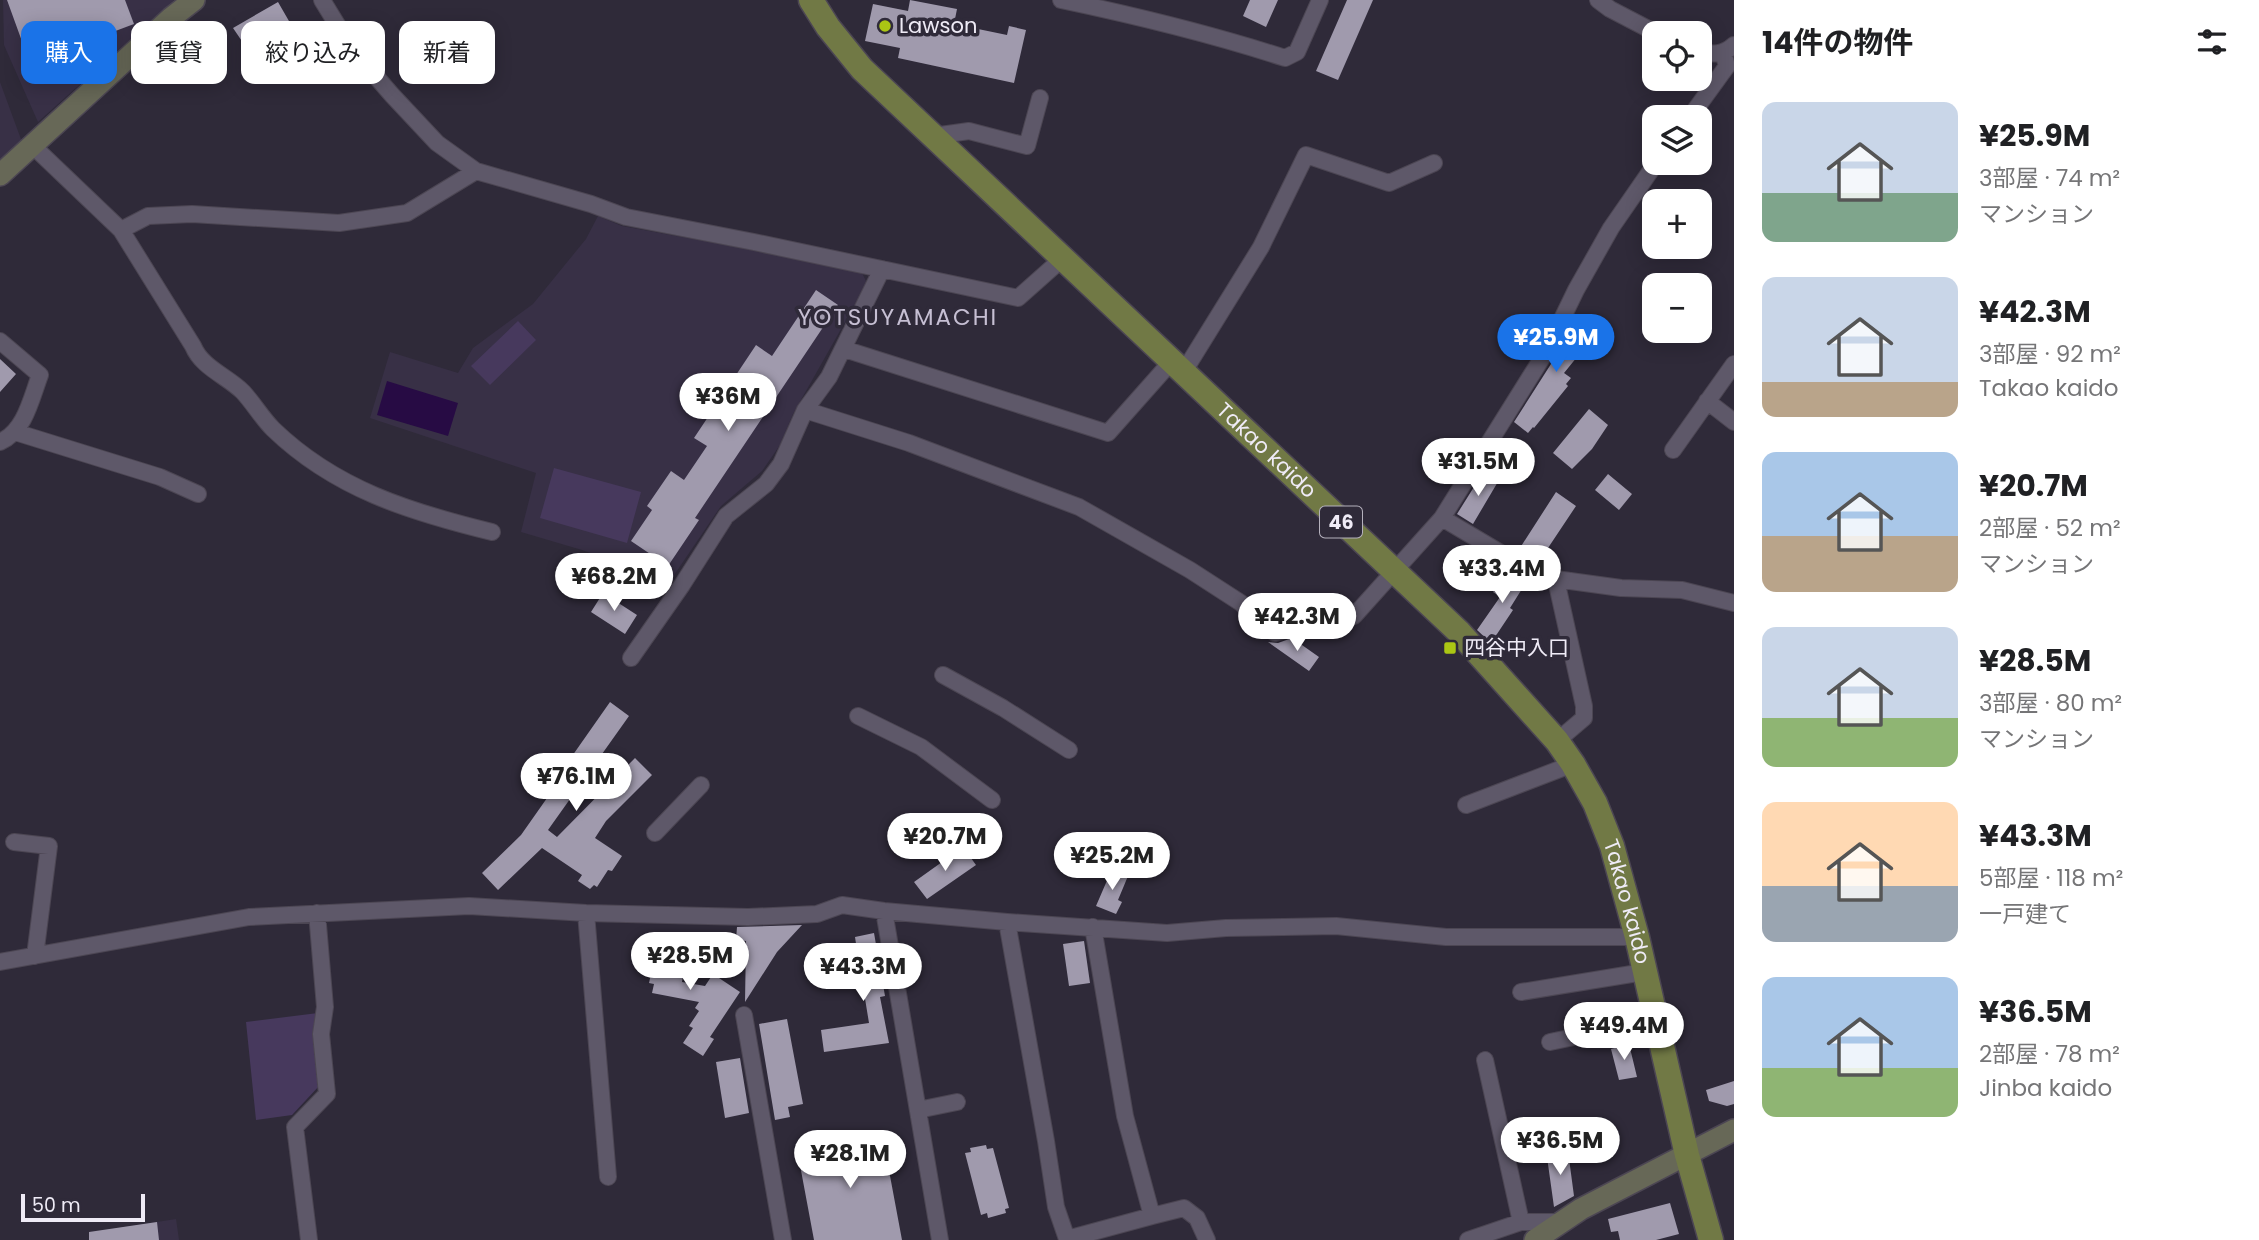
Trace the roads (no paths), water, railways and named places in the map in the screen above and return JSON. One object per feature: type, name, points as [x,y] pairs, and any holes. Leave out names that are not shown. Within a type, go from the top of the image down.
[{"type":"main road","name":"Takao kaido","points":[[811,0],[828,27],[862,69],[1459,632],[1557,741],[1595,803],[1612,846],[1637,937],[1687,1155],[1711,1240]]},
{"type":"street","points":[[0,175],[194,0]]},
{"type":"street","points":[[322,0],[352,49],[392,95],[437,143],[476,171],[591,204],[626,217],[1018,298],[1063,258]]},
{"type":"street","points":[[1061,0],[1213,35],[1285,58],[1297,52],[1320,0]]},
{"type":"street","points":[[1598,0],[1642,25]]},
{"type":"street","points":[[1698,105],[1730,59],[1712,54]]},
{"type":"street","points":[[933,136],[969,131],[1027,146],[1040,98]]},
{"type":"street","points":[[33,146],[121,230],[193,346],[197,358],[242,391],[272,428],[306,458],[356,488],[388,502],[492,531]]},
{"type":"street","points":[[844,349],[1108,433],[1177,368],[1261,247],[1307,155],[1389,183],[1434,163]]},
{"type":"street","points":[[121,230],[148,216],[192,214],[339,223],[407,214],[476,171]]},
{"type":"street","points":[[805,410],[909,443],[1079,507],[1241,603],[1275,633],[1309,621],[1354,615],[1442,518],[1547,350],[1576,290],[1611,228],[1648,175]]},
{"type":"street","points":[[631,658],[726,516],[766,484],[781,464],[805,410],[829,377],[882,269]]},
{"type":"street","points":[[0,341],[40,375],[23,421],[11,437],[0,442]]},
{"type":"street","points":[[1673,450],[1734,364]]},
{"type":"street","points":[[1707,401],[1734,422]]},
{"type":"street","points":[[15,432],[160,477],[198,494]]},
{"type":"street","points":[[1442,518],[1541,576],[1621,588],[1682,590],[1734,603]]},
{"type":"street","points":[[1556,580],[1584,706],[1584,718],[1557,741]]},
{"type":"street","points":[[943,674],[1069,750]]},
{"type":"street","points":[[858,716],[921,747],[992,800]]},
{"type":"street","points":[[1465,806],[1573,764]]},
{"type":"street","points":[[655,833],[701,785]]},
{"type":"street","points":[[14,842],[48,846],[35,956]]},
{"type":"street","points":[[0,962],[248,917],[469,906],[586,913],[771,916],[817,914],[842,905],[1007,922],[1167,933],[1226,928],[1336,926],[1446,936],[1637,937]]},
{"type":"street","points":[[884,911],[940,1240]]},
{"type":"street","points":[[309,1240],[295,1127],[327,1094],[321,1034],[325,1007],[317,913]]},
{"type":"street","points":[[586,913],[608,1177]]},
{"type":"street","points":[[1007,922],[1056,1207],[1067,1239],[1184,1208],[1197,1218],[1208,1240]]},
{"type":"street","points":[[1093,927],[1125,1116],[1152,1216]]},
{"type":"street","points":[[1521,992],[1644,972]]},
{"type":"street","points":[[744,1015],[783,1240]]},
{"type":"street","points":[[1550,1042],[1655,1020]]},
{"type":"street","points":[[1485,1060],[1521,1222]]},
{"type":"street","points":[[918,1110],[957,1102]]},
{"type":"street","points":[[1535,1240],[1581,1209],[1734,1130]]},
{"type":"street","points":[[1468,1240],[1521,1222],[1560,1222]]},
{"type":"place","name":"Lawson","points":[[885,26]]},
{"type":"place","name":"四谷中入口","points":[[1450,648]]},
{"type":"district","name":"YOTSUYAMACHI","points":[[898,317]]}]
